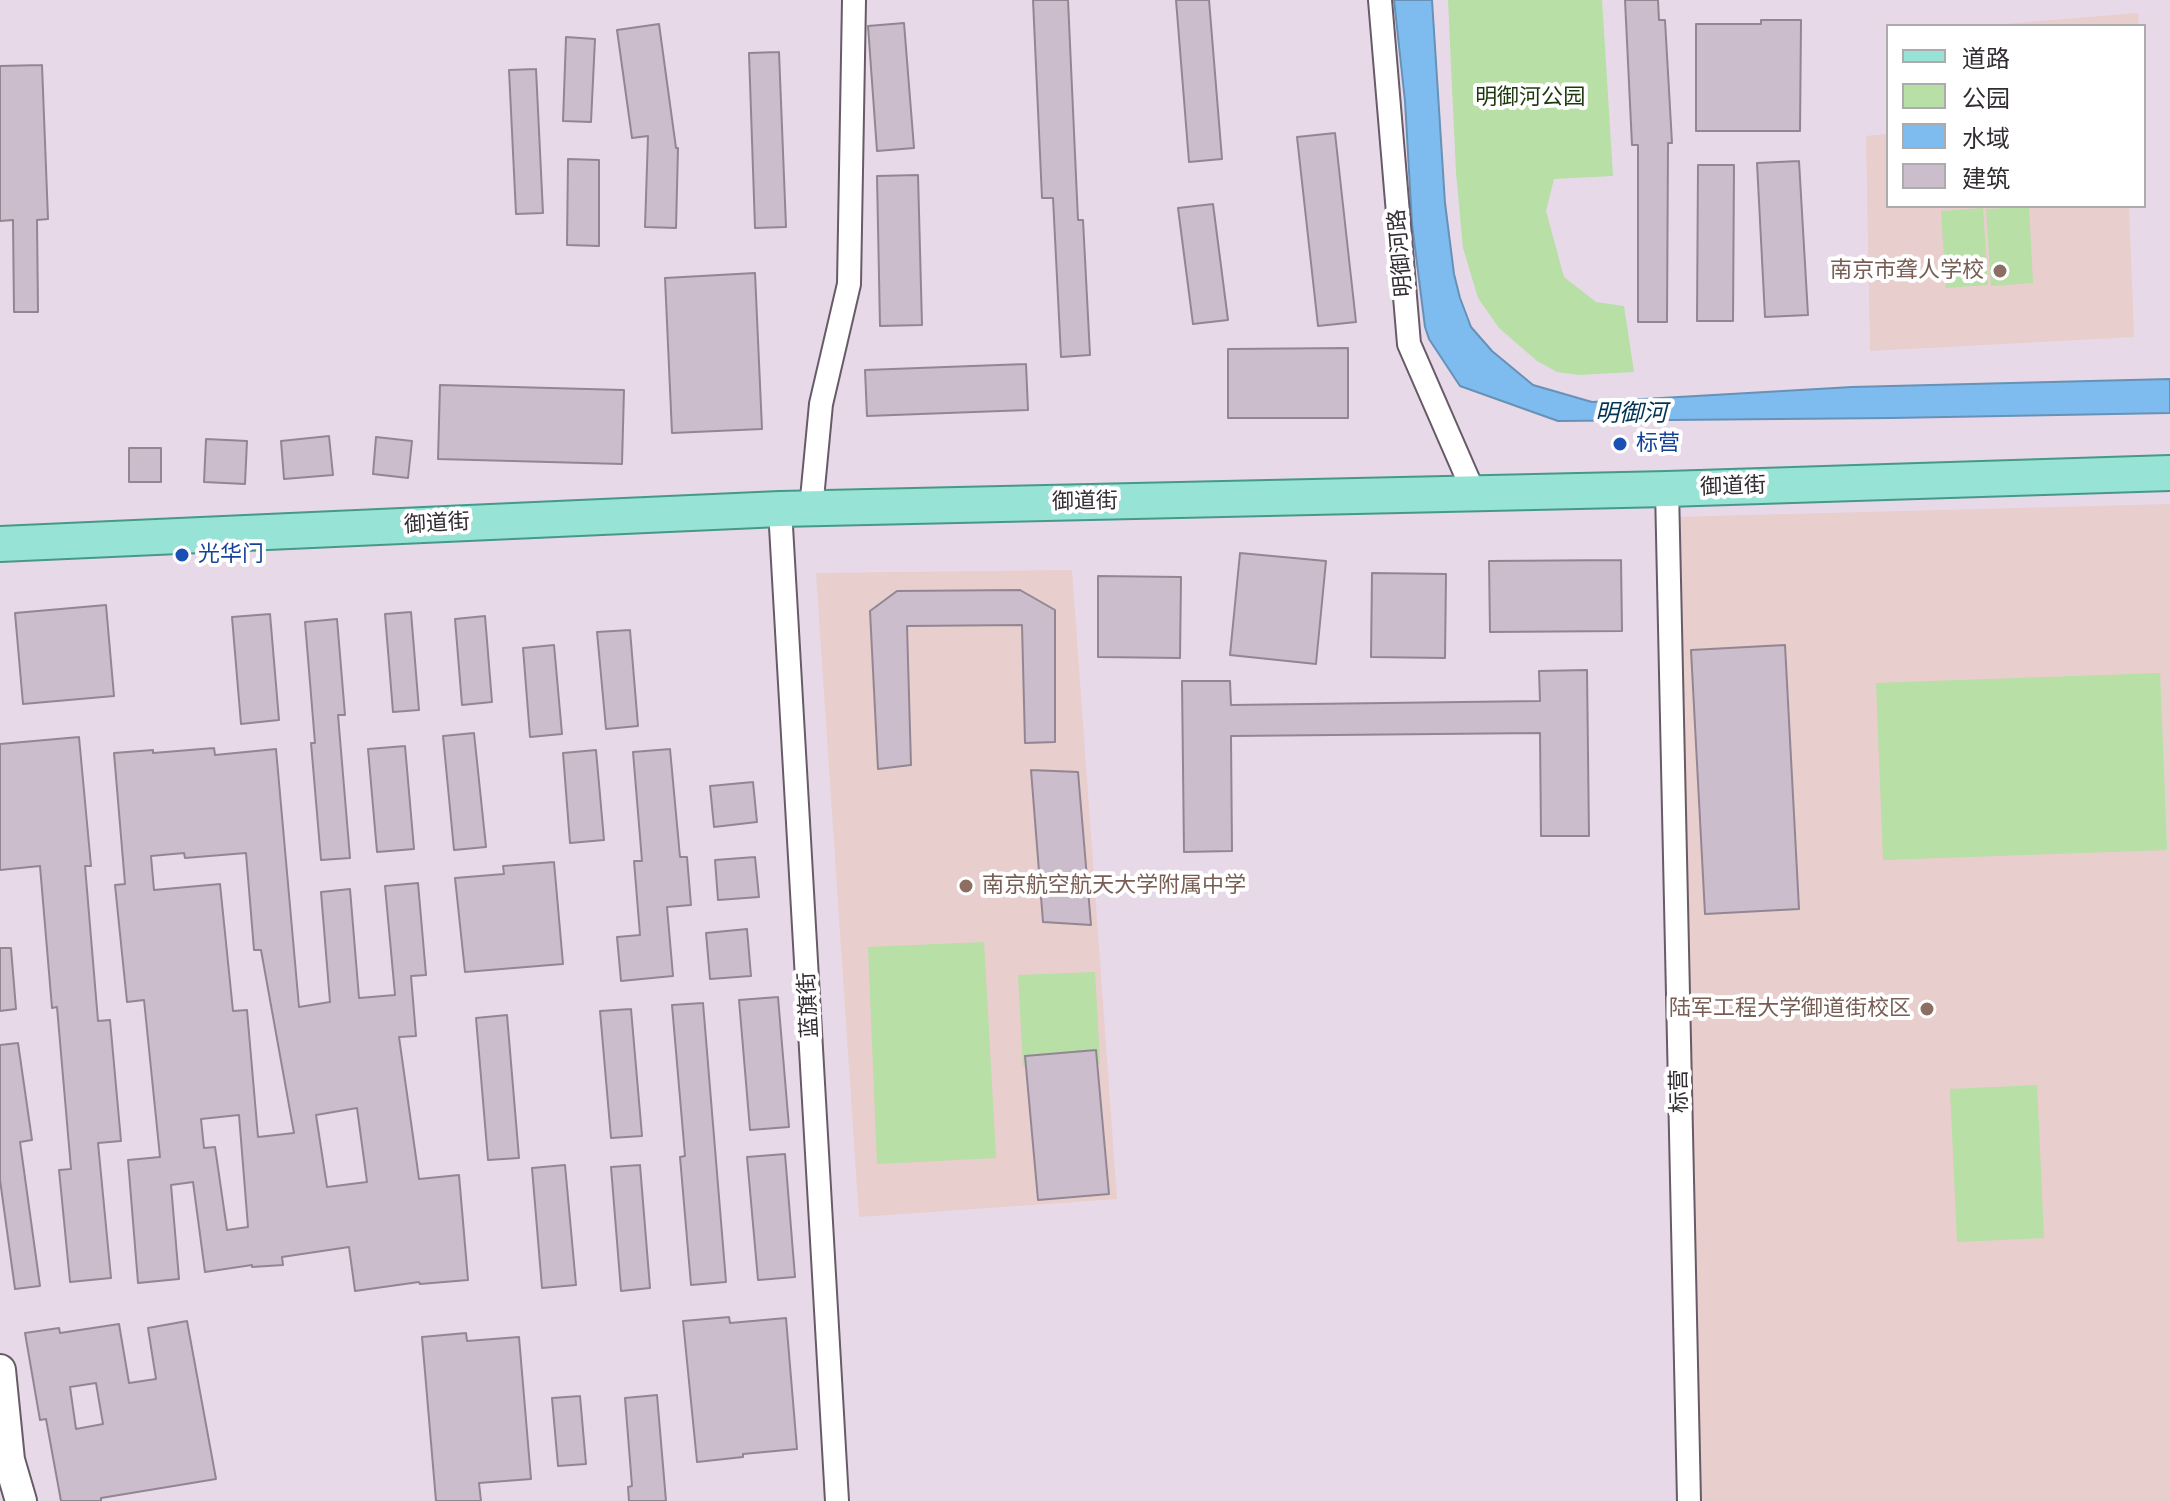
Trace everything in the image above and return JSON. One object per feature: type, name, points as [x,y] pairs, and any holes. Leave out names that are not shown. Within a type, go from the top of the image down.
[{"type":"main road","name":"御道街","points":[[0,544],[796,509],[1667,489],[2170,473]]},
{"type":"street","name":"蓝旗街","points":[[837,1501],[796,509],[849,284],[854,0]]},
{"type":"street","name":"明御河路","points":[[1380,0],[1409,344],[1474,493]]},
{"type":"street","name":"标营","points":[[1667,489],[1689,1501]]},
{"type":"street","points":[[0,1370],[9,1460],[21,1501]]},
{"type":"shaded area","points":[[2138,13],[2139,24],[2004,24]]},
{"type":"shaded area","name":"南京市聋人学校","points":[[1886,134],[1886,208],[2129,208],[2134,337],[1870,351],[1866,136]]},
{"type":"shaded area","name":"陆军工程大学御道街校区","points":[[2170,504],[2170,1501],[1692,1501],[1675,517]]},
{"type":"shaded area","name":"南京航空航天大学附属中学","points":[[1072,570],[1117,1199],[859,1217],[816,573]]},
{"type":"green space","name":"明御河公园","points":[[1448,0],[1602,0],[1613,176],[1554,179],[1546,211],[1564,277],[1596,302],[1624,306],[1634,372],[1579,375],[1557,372],[1537,361],[1499,328],[1478,298],[1463,248],[1456,173]]},
{"type":"green space","points":[[1983,208],[1988,285],[1946,288],[1941,211]]},
{"type":"green space","points":[[2029,208],[2033,283],[1991,286],[1986,209]]},
{"type":"green space","points":[[2160,673],[2167,850],[1883,860],[1876,683]]},
{"type":"green space","points":[[984,942],[996,1158],[877,1164],[868,947]]},
{"type":"green space","points":[[1095,972],[1100,1064],[1023,1066],[1018,975]]},
{"type":"green space","points":[[2037,1085],[2044,1238],[1957,1242],[1950,1089]]},
{"type":"water","name":"明御河","points":[[1394,0],[1432,0],[1445,203],[1460,298],[1471,327],[1492,351],[1533,385],[1592,402],[1852,387],[2170,379],[2170,413],[1558,421],[1460,386],[1429,339],[1425,327],[1412,224],[1405,101]]},
{"type":"building","points":[[1033,0],[1068,0],[1078,220],[1083,220],[1090,355],[1061,357],[1053,198],[1042,198]]},
{"type":"building","points":[[1176,0],[1209,0],[1222,159],[1189,162]]},
{"type":"building","points":[[1625,0],[1658,0],[1659,20],[1665,20],[1672,143],[1668,143],[1667,322],[1638,322],[1638,145],[1632,145]]},
{"type":"building","points":[[1761,20],[1801,20],[1800,131],[1696,131],[1696,24],[1761,24]]},
{"type":"building","points":[[904,23],[914,148],[877,151],[868,26]]},
{"type":"building","points":[[659,24],[678,148],[676,228],[645,227],[648,136],[632,138],[617,30]]},
{"type":"building","points":[[566,37],[595,39],[591,122],[563,121]]},
{"type":"building","points":[[779,52],[786,227],[755,228],[749,53]]},
{"type":"building","points":[[42,65],[48,219],[37,220],[38,312],[14,312],[13,220],[0,221],[0,66]]},
{"type":"building","points":[[536,69],[543,213],[516,214],[509,70]]},
{"type":"building","points":[[1335,133],[1356,322],[1318,326],[1297,137]]},
{"type":"building","points":[[568,159],[599,160],[599,246],[567,245]]},
{"type":"building","points":[[1799,161],[1808,315],[1765,317],[1757,163]]},
{"type":"building","points":[[1698,165],[1734,165],[1733,321],[1697,321]]},
{"type":"building","points":[[918,175],[922,325],[880,326],[877,176]]},
{"type":"building","points":[[1213,204],[1228,320],[1193,324],[1178,208]]},
{"type":"building","points":[[755,273],[762,429],[672,433],[665,278]]},
{"type":"building","points":[[1348,348],[1348,418],[1228,418],[1228,349]]},
{"type":"building","points":[[1026,364],[1028,410],[867,416],[865,370]]},
{"type":"building","points":[[440,385],[624,390],[622,464],[438,459]]},
{"type":"building","points":[[329,436],[333,475],[284,479],[281,441]]},
{"type":"building","points":[[376,437],[412,441],[408,478],[373,474]]},
{"type":"building","points":[[206,439],[247,441],[245,484],[204,482]]},
{"type":"building","points":[[129,448],[161,448],[161,482],[129,482]]},
{"type":"building","points":[[1240,553],[1326,561],[1316,664],[1230,655]]},
{"type":"building","points":[[1621,560],[1622,631],[1490,632],[1489,561]]},
{"type":"building","points":[[1372,573],[1446,574],[1445,658],[1371,657]]},
{"type":"building","points":[[1098,576],[1181,577],[1180,658],[1098,657]]},
{"type":"building","points":[[1020,590],[1055,610],[1055,742],[1025,743],[1022,625],[907,626],[911,765],[878,769],[870,611],[897,591]]},
{"type":"building","points":[[106,605],[114,696],[23,704],[15,613]]},
{"type":"building","points":[[411,612],[419,710],[393,712],[385,614]]},
{"type":"building","points":[[270,614],[279,720],[241,724],[232,617]]},
{"type":"building","points":[[485,616],[492,702],[462,705],[455,619]]},
{"type":"building","points":[[337,619],[345,715],[338,715],[350,858],[321,860],[305,622]]},
{"type":"building","points":[[630,630],[638,726],[606,729],[597,632]]},
{"type":"building","points":[[554,645],[562,734],[530,737],[523,648]]},
{"type":"building","points":[[1785,645],[1799,909],[1705,914],[1691,650]]},
{"type":"building","points":[[1587,670],[1589,836],[1541,836],[1540,733],[1231,736],[1232,851],[1184,852],[1182,681],[1230,681],[1231,705],[1540,701],[1539,671]]},
{"type":"building","points":[[474,733],[486,847],[454,850],[443,736]]},
{"type":"building","points":[[79,737],[91,866],[85,866],[98,1021],[110,1020],[121,1141],[98,1143],[111,1278],[70,1282],[59,1170],[71,1169],[57,1007],[52,1008],[40,866],[0,870],[0,744]]},
{"type":"building","points":[[405,746],[414,849],[377,852],[368,749]]},
{"type":"building","points":[[214,748],[215,755],[276,749],[299,1007],[330,1002],[321,892],[350,889],[359,998],[395,995],[385,886],[418,883],[426,975],[411,976],[416,1036],[399,1037],[419,1179],[459,1175],[468,1280],[419,1282],[355,1291],[349,1247],[282,1257],[283,1265],[252,1265],[205,1272],[193,1182],[171,1185],[179,1279],[138,1283],[128,1160],[160,1157],[144,1000],[127,1002],[115,885],[125,884],[114,753],[153,750],[153,753]],"holes":[[[184,853],[185,858],[246,853],[254,950],[261,950],[294,1133],[258,1137],[247,1010],[233,1011],[220,884],[154,890],[151,856]],[[357,1108],[367,1182],[327,1187],[316,1115]],[[239,1115],[248,1227],[227,1230],[215,1147],[204,1148],[201,1119]]]},
{"type":"building","points":[[670,749],[680,857],[687,857],[691,905],[667,907],[673,976],[621,981],[617,937],[640,935],[634,861],[642,861],[633,752]]},
{"type":"building","points":[[596,750],[604,840],[570,843],[563,753]]},
{"type":"building","points":[[1031,770],[1078,772],[1091,925],[1043,922]]},
{"type":"building","points":[[753,782],[757,822],[714,827],[710,786]]},
{"type":"building","points":[[755,857],[759,897],[718,900],[715,860]]},
{"type":"building","points":[[554,862],[563,964],[465,972],[455,878],[504,874],[503,866]]},
{"type":"building","points":[[747,929],[751,976],[710,979],[706,933]]},
{"type":"building","points":[[0,948],[11,948],[16,1009],[0,1011]]},
{"type":"building","points":[[778,997],[789,1127],[750,1130],[739,1000]]},
{"type":"building","points":[[703,1003],[726,1282],[691,1285],[680,1157],[685,1156],[672,1005]]},
{"type":"building","points":[[631,1009],[642,1136],[611,1138],[600,1011]]},
{"type":"building","points":[[507,1015],[519,1158],[488,1160],[476,1018]]},
{"type":"building","points":[[18,1043],[32,1140],[20,1142],[40,1286],[15,1289],[0,1180],[0,1045]]},
{"type":"building","points":[[1096,1050],[1109,1194],[1038,1200],[1025,1056]]},
{"type":"building","points":[[785,1154],[795,1277],[758,1280],[747,1157]]},
{"type":"building","points":[[565,1165],[576,1285],[542,1288],[532,1168]]},
{"type":"building","points":[[640,1165],[650,1288],[621,1291],[611,1167]]},
{"type":"building","points":[[729,1317],[730,1323],[786,1318],[797,1449],[697,1462],[683,1321]]},
{"type":"building","points":[[187,1321],[216,1479],[101,1498],[101,1501],[61,1501],[46,1419],[40,1420],[25,1333],[59,1328],[60,1333],[119,1324],[129,1383],[156,1379],[148,1328]],"holes":[[[96,1383],[103,1424],[76,1429],[70,1387]]]},
{"type":"building","points":[[466,1333],[467,1341],[519,1337],[531,1479],[479,1483],[481,1501],[436,1501],[422,1337]]},
{"type":"building","points":[[657,1395],[666,1501],[629,1501],[628,1487],[632,1486],[625,1398]]},
{"type":"building","points":[[580,1396],[586,1464],[558,1466],[552,1398]]},
{"type":"place","name":"南京市聋人学校","points":[[2000,271]]},
{"type":"place","name":"标营","points":[[1620,444]]},
{"type":"place","name":"光华门","points":[[182,555]]},
{"type":"place","name":"南京航空航天大学附属中学","points":[[966,886]]},
{"type":"place","name":"陆军工程大学御道街校区","points":[[1927,1009]]}]
